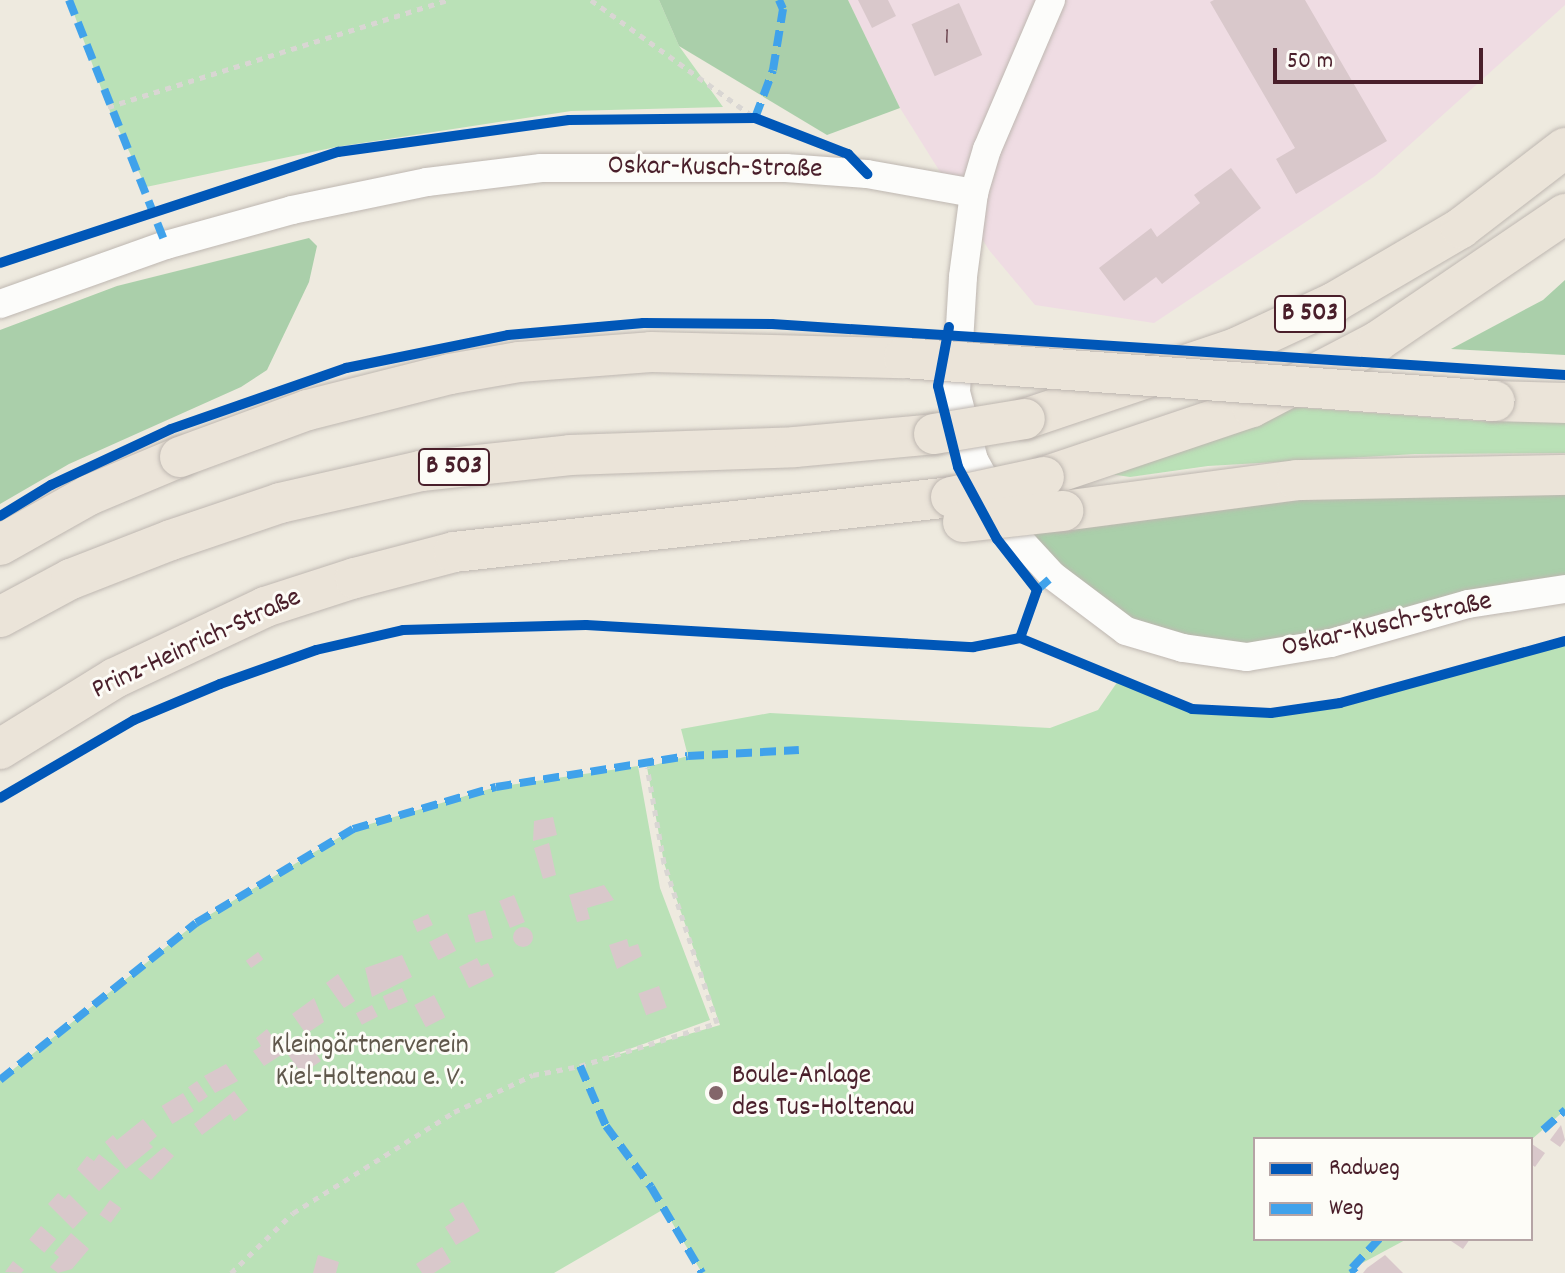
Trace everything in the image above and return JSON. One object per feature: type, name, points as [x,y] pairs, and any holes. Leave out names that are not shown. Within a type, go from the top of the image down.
[{"type":"highway","name":"B 503","points":[[0,617],[71,579],[171,540],[280,503],[421,471],[570,455],[795,447],[934,434],[1025,419],[1236,348],[1335,302],[1461,228],[1565,148]]},
{"type":"highway","name":"B 503","points":[[1053,494],[1252,407],[1378,341],[1565,214]]},
{"type":"highway","points":[[0,545],[89,495],[180,457],[308,410],[450,374],[519,362],[651,352],[904,358],[1494,401],[1565,403]]},
{"type":"highway","points":[[1053,494],[1297,480],[1565,475]]},
{"type":"highway","name":"Prinz-Heinrich-Straße","points":[[0,749],[115,678],[265,607],[454,552],[689,525],[957,509],[1053,494]]},
{"type":"street","points":[[974,193],[1002,112],[1051,0]]},
{"type":"street","name":"Oskar-Kusch-Straße","points":[[0,304],[166,245],[292,210],[427,182],[526,170],[648,165],[786,168],[867,174],[974,193],[963,277],[956,392],[974,460],[1017,537],[1053,576],[1126,631],[1183,648],[1247,657],[1331,643],[1468,604],[1565,589]]},
{"type":"path","points":[[108,107],[447,0]]},
{"type":"path","points":[[591,0],[755,118]]},
{"type":"path","points":[[231,1273],[293,1213],[454,1112],[533,1075],[580,1066],[718,1024],[664,863],[647,767]]},
{"type":"shaded area","points":[[848,0],[1565,0],[1565,5],[1375,176],[1154,323],[1035,305],[989,250],[900,108]]},
{"type":"green space","points":[[69,0],[659,0],[679,46],[723,107],[571,111],[336,147],[146,187],[108,107]]},
{"type":"green space","points":[[659,0],[848,0],[900,108],[827,135],[679,46]]},
{"type":"green space","points":[[309,238],[317,246],[309,282],[267,370],[241,387],[69,464],[0,504],[0,330],[117,286]]},
{"type":"green space","points":[[1565,280],[1565,355],[1451,349],[1543,300]]},
{"type":"green space","points":[[1278,406],[1493,422],[1494,414],[1565,415],[1565,453],[1415,454],[1208,466],[1130,477],[1110,474]]},
{"type":"green space","points":[[1565,475],[1565,589],[1247,657],[1126,631],[1017,537],[1063,511]]},
{"type":"green space","name":"Kleingärtnerverein Kiel-Holtenau e. V.","points":[[1565,641],[1565,1110],[1533,1138],[1253,1137],[1253,1241],[1403,1241],[1353,1268],[1355,1273],[702,1273],[664,1209],[554,1273],[0,1273],[0,1080],[196,923],[353,829],[496,787],[638,766],[660,888],[710,1020],[599,1060],[720,1025],[664,863],[647,767],[688,756],[681,729],[770,713],[1050,728],[1098,710],[1118,681],[1192,709],[1271,713],[1340,703]]},
{"type":"building","points":[[858,0],[888,0],[896,16],[872,28]]},
{"type":"building","points":[[1305,0],[1387,141],[1296,194],[1276,159],[1295,148],[1210,2]]},
{"type":"building","points":[[959,3],[982,55],[935,76],[911,24]]},
{"type":"building","points":[[1231,168],[1261,208],[1162,284],[1156,277],[1124,301],[1099,268],[1151,228],[1157,237],[1200,203],[1194,195]]},
{"type":"building","points":[[553,817],[557,835],[533,841],[534,821]]},
{"type":"building","points":[[549,843],[556,875],[543,879],[534,848]]},
{"type":"building","points":[[604,885],[614,900],[587,908],[590,919],[577,922],[569,895]]},
{"type":"building","points":[[514,895],[525,922],[510,928],[499,901]]},
{"type":"building","points":[[485,910],[493,938],[476,943],[468,915]]},
{"type":"building","points":[[428,914],[433,925],[417,932],[412,921]]},
{"type":"building","points":[[523,927],[530,930],[533,937],[530,944],[523,947],[516,944],[513,937],[516,930]]},
{"type":"building","points":[[447,933],[456,951],[438,960],[429,942]]},
{"type":"building","points":[[627,939],[629,947],[638,944],[642,956],[617,969],[609,945]]},
{"type":"building","points":[[258,952],[263,959],[251,968],[246,961]]},
{"type":"building","points":[[402,955],[412,977],[372,997],[365,968]]},
{"type":"building","points":[[477,958],[481,966],[488,963],[494,976],[469,988],[459,967]]},
{"type":"building","points":[[338,974],[355,1001],[344,1008],[326,983]]},
{"type":"building","points":[[659,986],[667,1008],[646,1015],[638,994]]},
{"type":"building","points":[[402,988],[408,1002],[389,1010],[383,996]]},
{"type":"building","points":[[434,995],[445,1017],[426,1027],[414,1005]]},
{"type":"building","points":[[314,998],[324,1022],[306,1034],[292,1014]]},
{"type":"building","points":[[372,1005],[378,1017],[362,1025],[356,1013]]},
{"type":"building","points":[[267,1029],[280,1047],[297,1036],[305,1038],[321,1061],[302,1074],[286,1052],[264,1066],[253,1051],[261,1046],[256,1038]]},
{"type":"building","points":[[226,1064],[238,1081],[215,1093],[204,1076]]},
{"type":"building","points":[[197,1081],[208,1097],[199,1103],[188,1087]]},
{"type":"building","points":[[234,1091],[248,1110],[234,1121],[230,1114],[202,1135],[194,1124]]},
{"type":"building","points":[[183,1093],[194,1111],[172,1124],[162,1106]]},
{"type":"building","points":[[143,1119],[157,1136],[149,1143],[153,1147],[126,1169],[105,1142],[113,1135],[117,1140]]},
{"type":"building","points":[[1561,1125],[1565,1140],[1560,1147],[1550,1140]]},
{"type":"building","points":[[1533,1145],[1545,1153],[1535,1167],[1533,1166]]},
{"type":"building","points":[[164,1147],[174,1156],[151,1180],[138,1169]]},
{"type":"building","points":[[99,1154],[120,1171],[99,1191],[77,1169],[87,1156],[94,1161]]},
{"type":"building","points":[[58,1193],[65,1199],[69,1194],[88,1213],[73,1229],[48,1204]]},
{"type":"building","points":[[110,1200],[121,1208],[111,1223],[99,1215]]},
{"type":"building","points":[[463,1202],[480,1231],[456,1245],[445,1227],[455,1220],[449,1210]]},
{"type":"building","points":[[41,1226],[56,1239],[44,1253],[29,1240]]},
{"type":"building","points":[[71,1233],[89,1249],[72,1269],[58,1273],[50,1267],[59,1257],[54,1253]]},
{"type":"building","points":[[1451,1241],[1469,1241],[1463,1249]]},
{"type":"building","points":[[442,1247],[451,1262],[434,1273],[422,1273],[416,1264]]},
{"type":"building","points":[[318,1255],[339,1262],[336,1273],[313,1273]]},
{"type":"building","points":[[1385,1255],[1403,1273],[1363,1273],[1367,1268]]},
{"type":"building","points":[[13,1261],[24,1270],[21,1273],[5,1272]]},
{"type":"marked path","points":[[69,0],[166,245]]},
{"type":"marked path","points":[[755,118],[773,70],[783,9],[779,0]]},
{"type":"marked path","points":[[1037,590],[1053,576]]},
{"type":"marked path","points":[[0,1080],[196,923],[353,829],[496,787],[688,756],[799,750]]},
{"type":"marked path","points":[[580,1066],[606,1126],[651,1187],[702,1273]]},
{"type":"marked path","points":[[1543,1130],[1565,1110]]},
{"type":"marked path","points":[[1355,1273],[1352,1268],[1377,1241]]},
{"type":"cycle path","points":[[0,263],[338,152],[569,120],[755,118],[848,154],[867,174]]},
{"type":"cycle path","points":[[0,516],[51,485],[171,429],[346,368],[508,335],[643,323],[772,324],[1565,375]]},
{"type":"cycle path","points":[[949,327],[938,386],[958,467],[997,539],[1037,590],[1020,638]]},
{"type":"cycle path","points":[[0,798],[134,720],[220,684],[316,650],[403,630],[586,625],[973,647],[1020,638],[1192,709],[1271,713],[1340,703],[1565,641]]},
{"type":"place","name":"Boule-Anlage des Tus-Holtenau","points":[[716,1093]]}]
